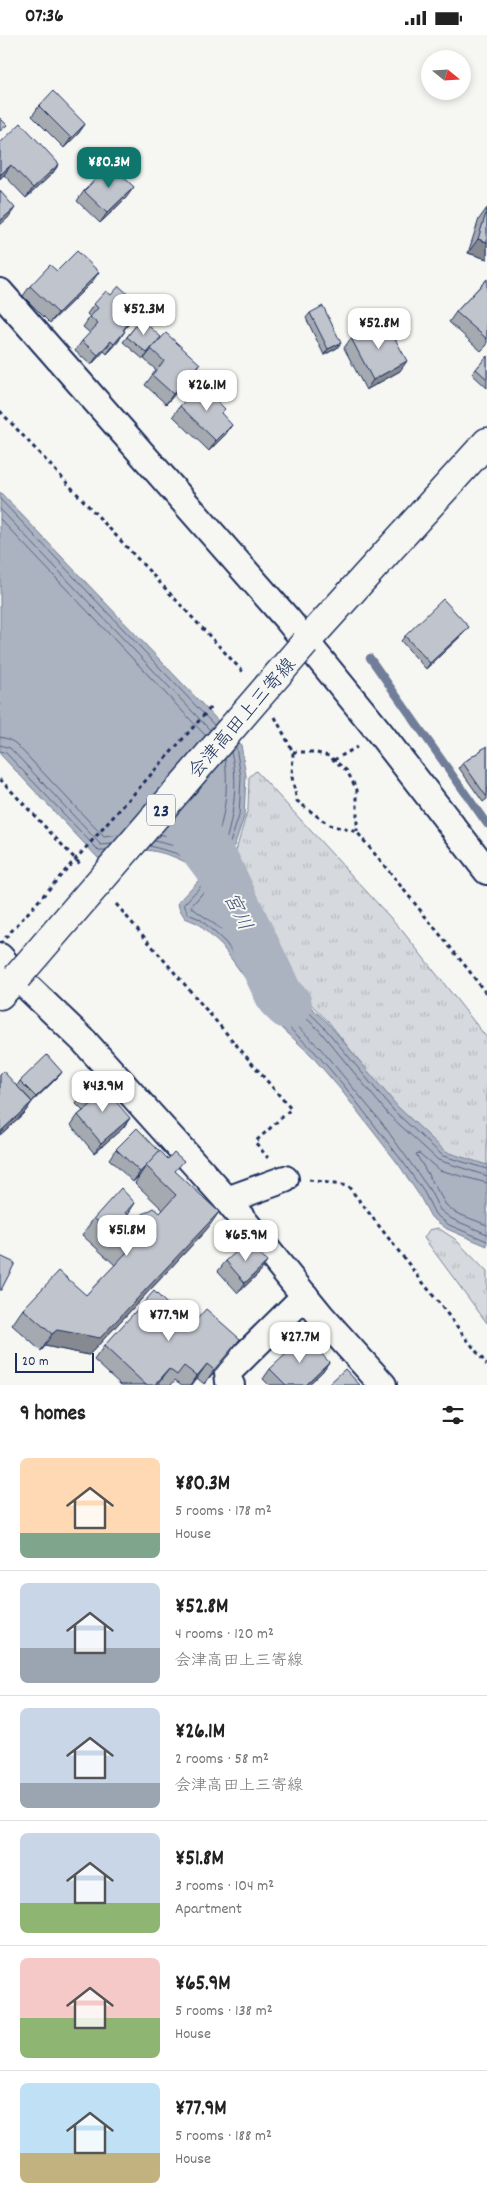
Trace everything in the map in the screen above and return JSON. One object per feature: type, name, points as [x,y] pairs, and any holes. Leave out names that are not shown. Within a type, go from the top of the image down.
[{"type":"main road","name":"会津高田上三寄線","points":[[6,976],[487,442]]},
{"type":"street","points":[[0,292],[288,620],[380,733],[487,871]]},
{"type":"street","points":[[6,976],[84,1041],[227,1200],[305,1296],[383,1385]]},
{"type":"street","points":[[227,1200],[285,1179]]},
{"type":"street","points":[[231,1385],[228,1372],[305,1296]]},
{"type":"path","points":[[236,679],[249,664]]},
{"type":"path","points":[[0,944],[216,701]]},
{"type":"path","points":[[293,752],[313,752],[329,756],[347,771],[357,790],[356,816],[358,832]]},
{"type":"path","points":[[0,779],[84,869]]},
{"type":"path","points":[[115,904],[291,1109],[255,1142],[285,1179],[320,1180],[348,1186],[487,1365]]},
{"type":"green space","points":[[256,771],[400,928],[487,1038],[487,1216],[404,1119],[328,1021],[284,978],[226,902],[225,890],[248,808],[249,777]]},
{"type":"green space","points":[[438,1228],[455,1239],[487,1272],[487,1323],[424,1238],[429,1230]]},
{"type":"water","points":[[0,492],[241,745],[246,776],[244,817],[218,894],[224,908],[282,980],[327,1022],[398,1107],[446,1152],[487,1165],[487,1246],[447,1229],[431,1217],[399,1165],[341,1090],[311,1055],[280,1026],[222,946],[197,923],[185,918],[178,902],[198,881],[201,876],[197,871],[184,861],[152,851],[134,850],[98,858],[0,754]]},
{"type":"building","points":[[53,91],[85,124],[71,138],[39,106]]},
{"type":"building","points":[[0,118],[7,125],[0,131]]},
{"type":"building","points":[[21,123],[59,164],[33,188],[11,165],[0,173],[0,143]]},
{"type":"building","points":[[110,164],[134,187],[107,213],[84,191]]},
{"type":"building","points":[[0,191],[15,208],[0,221]]},
{"type":"building","points":[[487,210],[487,242],[478,239]]},
{"type":"building","points":[[77,251],[99,272],[58,313],[30,286],[50,265],[57,271]]},
{"type":"building","points":[[487,279],[487,339],[456,312]]},
{"type":"building","points":[[119,286],[142,307],[114,344],[111,341],[98,355],[82,341],[98,324],[90,317],[98,308],[94,304],[106,291],[111,295]]},
{"type":"building","points":[[323,306],[341,343],[328,349],[310,313]]},
{"type":"building","points":[[141,319],[161,337],[147,353],[127,337]]},
{"type":"building","points":[[385,320],[407,361],[373,380],[351,338]]},
{"type":"building","points":[[166,333],[200,364],[173,394],[152,375],[164,361],[151,349]]},
{"type":"building","points":[[487,356],[487,379],[476,369]]},
{"type":"building","points":[[201,384],[225,409],[221,413],[232,425],[216,441],[180,406]]},
{"type":"building","points":[[443,599],[469,627],[430,663],[405,636]]},
{"type":"building","points":[[487,746],[487,796],[486,796],[463,763]]},
{"type":"building","points":[[47,1055],[62,1072],[36,1097],[20,1081]]},
{"type":"building","points":[[3,1071],[32,1102],[0,1132],[0,1074]]},
{"type":"building","points":[[98,1081],[130,1118],[101,1143],[78,1115],[92,1104],[83,1094]]},
{"type":"building","points":[[137,1128],[160,1152],[140,1172],[116,1149]]},
{"type":"building","points":[[160,1151],[168,1159],[174,1152],[184,1161],[175,1171],[219,1212],[100,1338],[57,1330],[52,1334],[23,1309],[59,1271],[86,1295],[128,1251],[94,1218],[121,1188],[135,1203],[126,1213],[134,1219],[154,1208],[160,1213],[176,1195],[146,1166]]},
{"type":"building","points":[[248,1241],[267,1262],[245,1283],[226,1261]]},
{"type":"building","points":[[0,1256],[15,1263],[1,1290],[0,1290]]},
{"type":"building","points":[[154,1291],[190,1327],[206,1309],[240,1339],[214,1370],[207,1364],[197,1376],[184,1366],[177,1375],[169,1369],[155,1385],[146,1385],[104,1346]]},
{"type":"building","points":[[305,1336],[329,1362],[305,1385],[286,1385],[270,1369]]},
{"type":"building","points":[[345,1369],[360,1385],[328,1385]]},
{"type":"waterway","points":[[370,658],[487,824]]},
{"type":"waterway","name":"宮川","points":[[187,825],[217,865],[280,997],[288,1005]]}]
